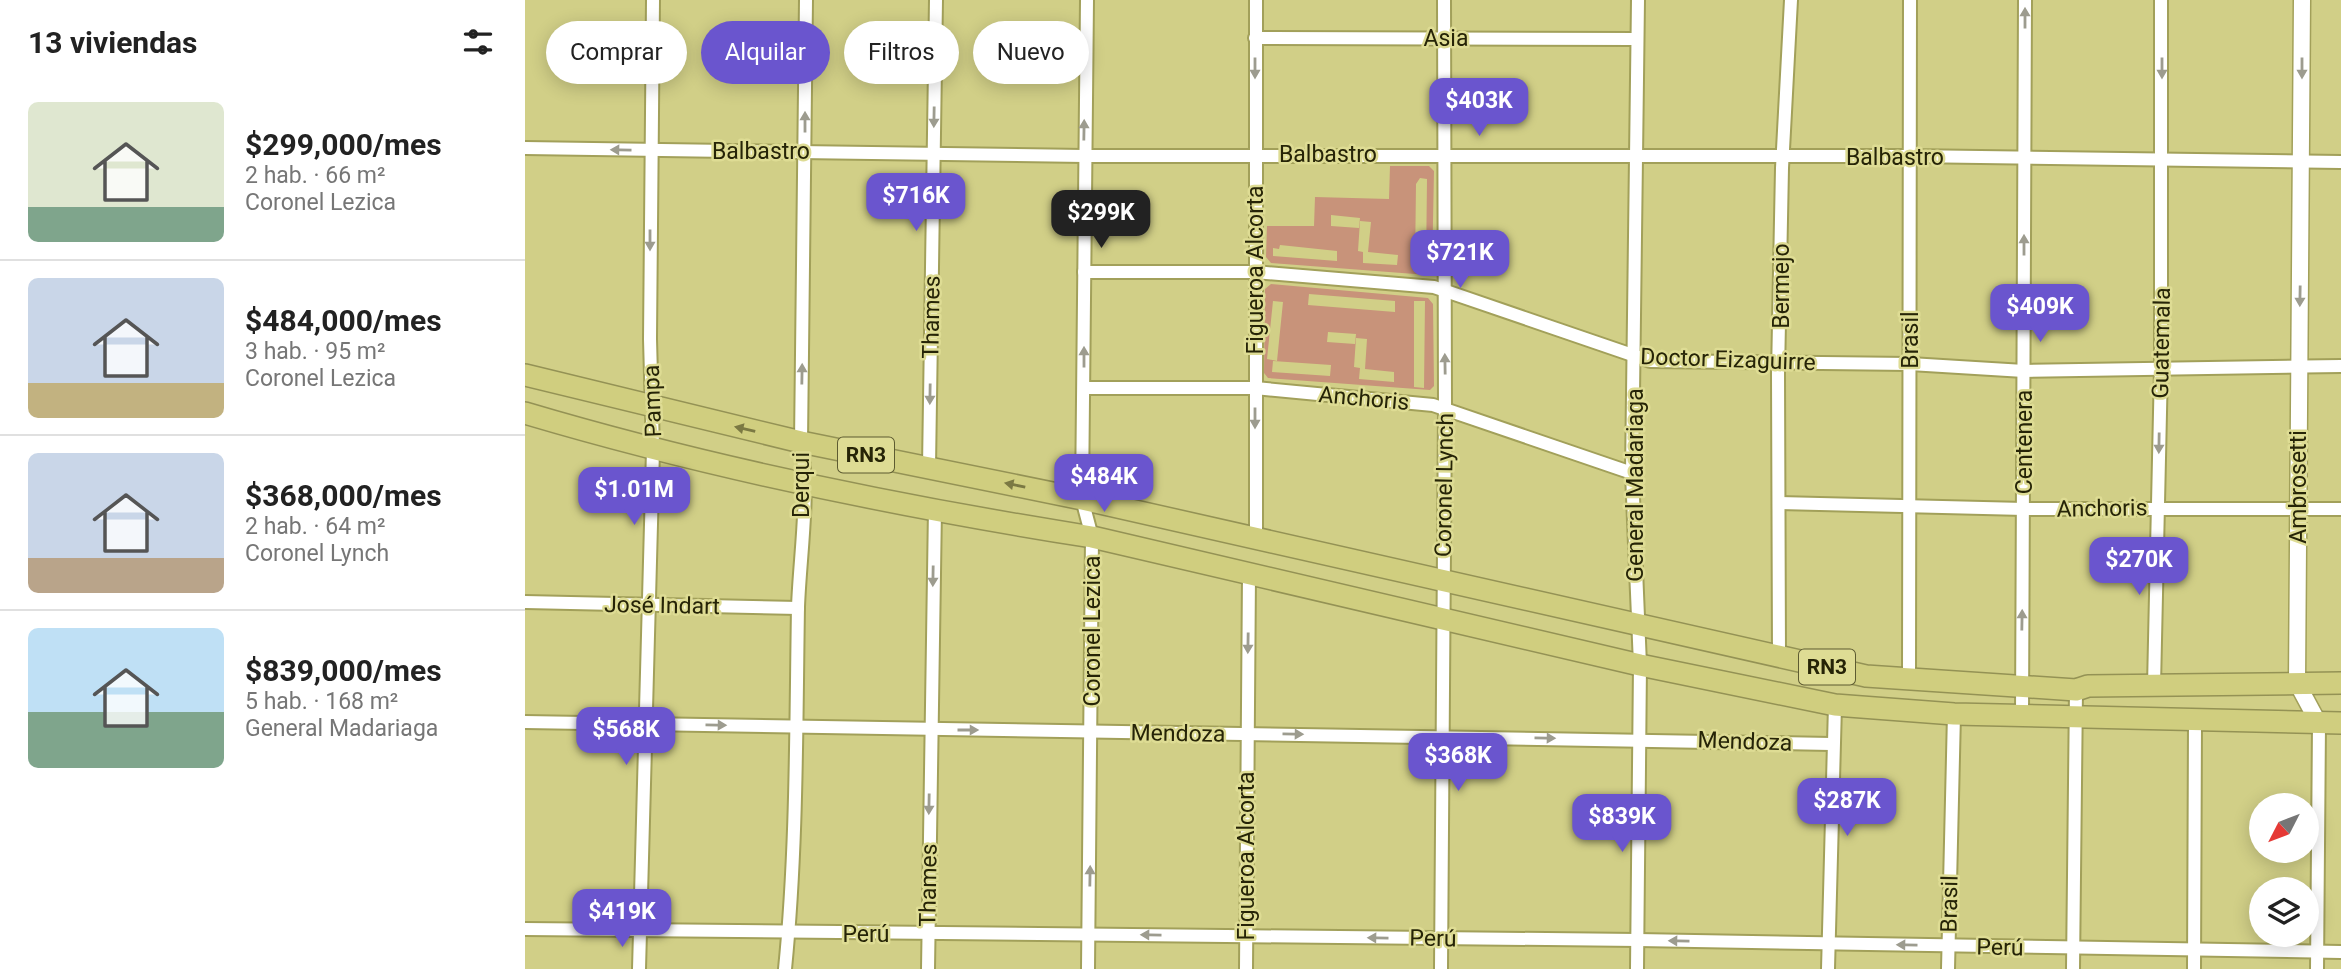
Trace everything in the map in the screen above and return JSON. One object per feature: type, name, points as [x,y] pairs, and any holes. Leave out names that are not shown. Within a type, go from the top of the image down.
[{"type":"highway","name":"RN3","points":[[525,375],[801,442],[1082,499],[1866,676],[1909,681],[2075,690],[2088,686],[2341,683]]},
{"type":"highway","name":"RN3","points":[[525,413],[653,450],[1003,523],[1092,537],[1640,665],[1835,705],[1954,714],[2195,722],[2341,723]]},
{"type":"street","name":"Pampa","points":[[639,969],[653,450],[650,150],[653,0]]},
{"type":"street","name":"Derqui","points":[[785,969],[798,727],[798,608],[805,483],[801,442],[806,0]]},
{"type":"street","name":"Thames","points":[[929,467],[936,0]]},
{"type":"street","name":"Coronel Lezica","points":[[1087,0],[1082,499],[1092,537],[1089,969]]},
{"type":"street","name":"Figueroa Alcorta","points":[[1256,0],[1256,540]]},
{"type":"street","name":"Coronel Lynch","points":[[1441,969],[1441,617],[1445,408],[1444,0]]},
{"type":"street","name":"General Madariaga","points":[[1637,969],[1641,739],[1632,473],[1638,0]]},
{"type":"street","name":"Bermejo","points":[[1779,655],[1783,157],[1791,0]]},
{"type":"street","name":"Brasil","points":[[1909,681],[1912,506],[1910,0]]},
{"type":"street","name":"Centenera","points":[[2022,716],[2025,0]]},
{"type":"street","name":"Guatemala","points":[[2154,686],[2161,367],[2161,0]]},
{"type":"street","name":"Ambrosetti","points":[[2302,0],[2297,683],[2319,724],[2317,969]]},
{"type":"street","name":"Asia","points":[[1255,38],[1637,39]]},
{"type":"street","name":"Balbastro","points":[[525,148],[1084,156],[1909,156],[2341,162]]},
{"type":"street","name":"Doctor Eizaguirre","points":[[1084,272],[1254,272],[1444,289],[1635,358],[1650,361],[1910,365],[2024,371],[2341,366]]},
{"type":"street","name":"Anchoris","points":[[1084,388],[1255,388],[1445,408],[1632,473]]},
{"type":"street","name":"Anchoris","points":[[1779,503],[2024,509],[2341,509]]},
{"type":"street","name":"Thames","points":[[928,969],[935,508]]},
{"type":"street","name":"Figueroa Alcorta","points":[[1246,969],[1249,574]]},
{"type":"street","name":"José Indart","points":[[525,602],[798,608]]},
{"type":"street","points":[[2073,969],[2075,690]]},
{"type":"street","points":[[1828,969],[1831,744],[1835,705]]},
{"type":"street","name":"Brasil","points":[[1948,969],[1954,714]]},
{"type":"street","name":"Mendoza","points":[[525,722],[1831,744]]},
{"type":"street","points":[[2195,722],[2195,969]]},
{"type":"street","name":"Perú","points":[[525,929],[1638,940],[2341,952]]},
{"type":"shaded area","points":[[1390,166],[1429,166],[1434,171],[1432,271],[1428,275],[1271,263],[1266,257],[1267,226],[1314,226],[1315,197],[1389,199]],"holes":[[[1420,178],[1427,179],[1426,267],[1415,266],[1416,184]],[[1331,215],[1360,218],[1359,228],[1331,226]],[[1360,221],[1371,222],[1368,252],[1398,255],[1397,265],[1363,263],[1363,252],[1358,251]],[[1280,245],[1337,251],[1337,261],[1273,256],[1273,248],[1279,249]]]},
{"type":"shaded area","points":[[1271,284],[1428,298],[1433,304],[1434,386],[1430,390],[1268,378],[1264,373],[1265,289]],"holes":[[[1309,294],[1395,301],[1395,312],[1308,305]],[[1273,301],[1283,302],[1277,361],[1267,359]],[[1414,301],[1425,301],[1424,388],[1414,387]],[[1328,332],[1356,334],[1355,344],[1327,342]],[[1356,338],[1367,339],[1365,369],[1394,372],[1394,382],[1359,379],[1360,368],[1354,367]],[[1273,361],[1331,365],[1330,376],[1272,372]]]}]
